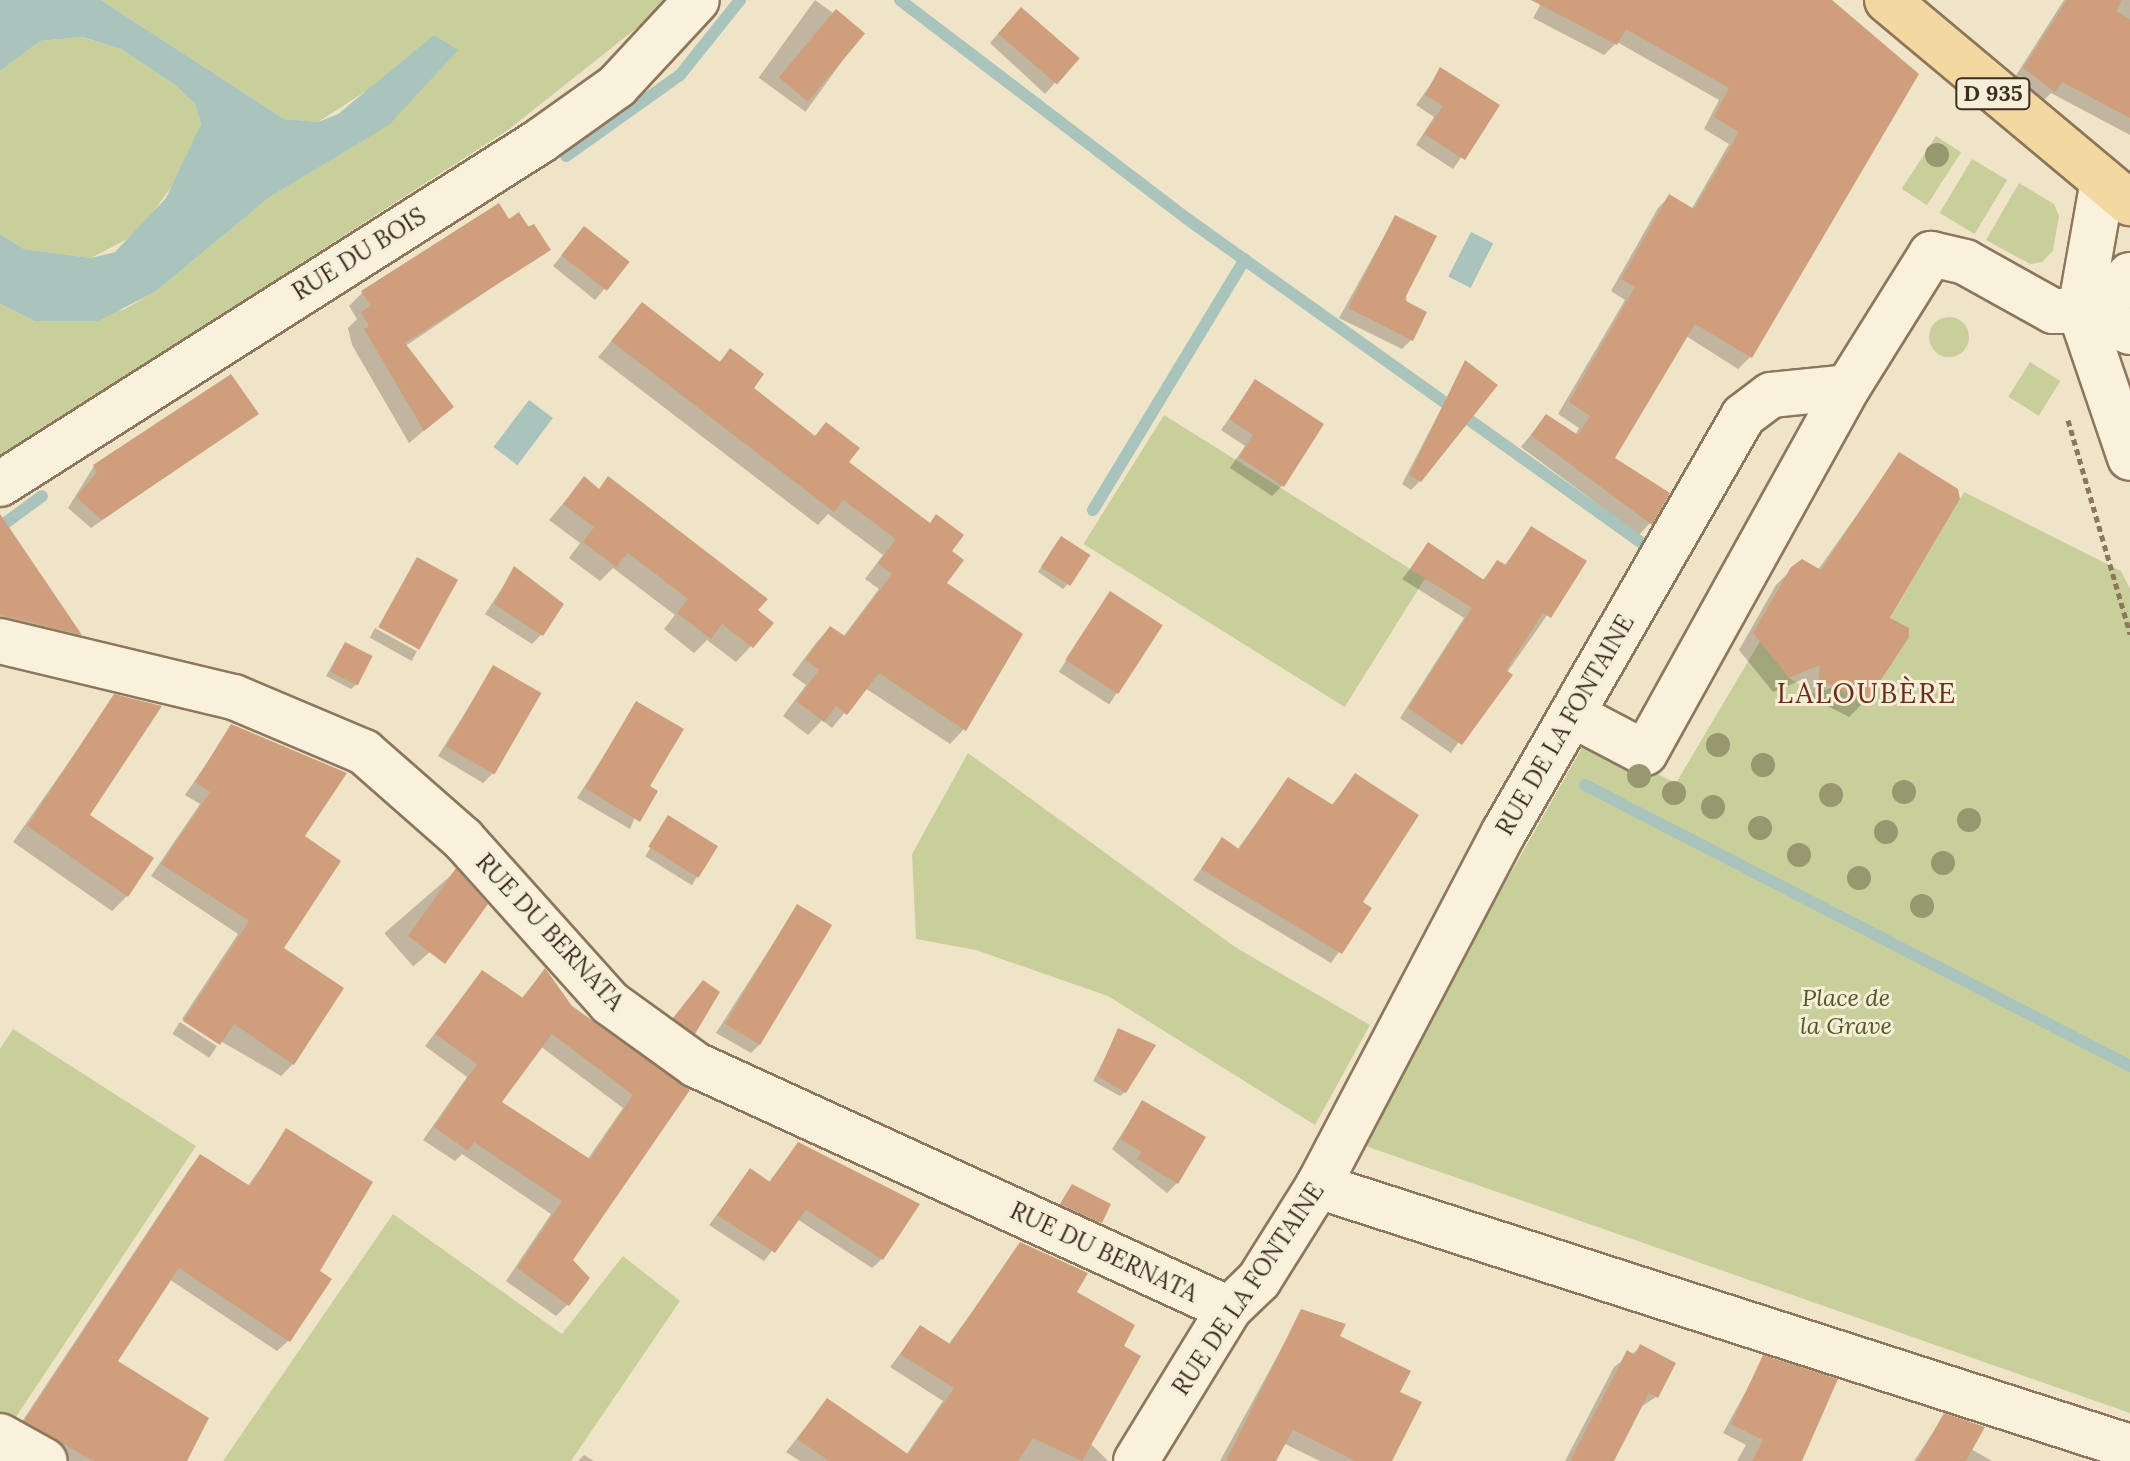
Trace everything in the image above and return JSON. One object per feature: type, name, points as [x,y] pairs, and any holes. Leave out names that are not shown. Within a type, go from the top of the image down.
[{"type":"main road","name":"D 935","points":[[1887,0],[2116,194]]},
{"type":"street","name":"RUE DU BOIS","points":[[0,484],[540,141],[617,86],[697,0]]},
{"type":"street","points":[[2116,194],[2080,311],[2130,458]]},
{"type":"street","points":[[1573,715],[1645,753],[1848,387],[1931,254],[1965,262],[2053,311],[2080,311],[2130,332]]},
{"type":"street","points":[[2080,311],[2109,298],[2130,275]]},
{"type":"street","name":"RUE DE LA FONTAINE","points":[[1136,1461],[1229,1309],[1259,1280],[1318,1186],[1573,715],[1743,416],[1771,395],[1848,387]]},
{"type":"street","name":"RUE DU BERNATA","points":[[0,641],[234,697],[364,752],[463,839],[610,1003],[696,1065],[1229,1309]]},
{"type":"street","points":[[1318,1186],[2130,1447]]},
{"type":"street","points":[[0,1436],[45,1461]]},
{"type":"path","points":[[2109,400],[2066,411],[2130,634]]},
{"type":"green space","points":[[101,0],[672,0],[508,130],[0,457],[0,304],[34,321],[123,310],[155,292],[271,196],[348,146],[374,86],[318,122],[284,119]]},
{"type":"green space","points":[[81,37],[121,49],[175,85],[195,104],[201,124],[188,164],[137,234],[91,258],[24,249],[0,234],[0,71],[40,41]]},
{"type":"green space","points":[[1936,136],[1961,152],[1927,205],[1902,189]]},
{"type":"green space","points":[[1972,159],[2007,180],[1975,234],[1940,213]]},
{"type":"green space","points":[[2019,183],[2054,204],[2059,216],[2053,251],[2042,262],[2030,264],[1986,240]]},
{"type":"green space","points":[[1949,317],[1963,323],[1969,337],[1963,351],[1949,357],[1935,351],[1929,337],[1935,323]]},
{"type":"green space","points":[[2030,362],[2061,381],[2039,416],[2008,397]]},
{"type":"green space","points":[[1164,415],[1425,578],[1345,707],[1083,544]]},
{"type":"green space","name":"Place de la Grave","points":[[1964,492],[2121,571],[2130,589],[2130,1413],[1357,1143],[1587,739],[1676,783],[1762,638],[1789,678],[1816,694],[1837,685],[1865,703],[1871,699],[1909,628],[1887,624]]},
{"type":"green space","points":[[968,753],[1235,947],[1370,1025],[1315,1125],[1108,996],[976,950],[916,939],[912,854]]},
{"type":"green space","points":[[13,1029],[196,1146],[14,1420],[0,1412],[0,1049]]},
{"type":"green space","points":[[393,1214],[562,1334],[623,1256],[680,1301],[571,1461],[223,1461]]},
{"type":"water","points":[[0,0],[101,0],[284,119],[318,122],[338,114],[434,35],[458,50],[389,125],[271,196],[155,292],[98,321],[34,321],[0,304],[0,234],[24,249],[91,258],[115,252],[166,198],[201,124],[195,104],[175,85],[121,49],[82,37],[40,41],[0,71]]},
{"type":"water","points":[[1471,232],[1493,243],[1471,288],[1448,277]]},
{"type":"water","points":[[529,400],[553,418],[517,465],[493,447]]},
{"type":"building","points":[[1531,0],[1832,0],[1919,74],[1752,358],[1695,324],[1615,458],[1670,493],[1652,525],[1531,435],[1546,414],[1578,435],[1590,416],[1569,402],[1635,287],[1621,279],[1669,194],[1694,209],[1739,132],[1714,117],[1729,88],[1626,29],[1617,45]]},
{"type":"building","points":[[2067,0],[2122,0],[2116,11],[2130,19],[2130,118],[2062,82],[2055,92],[2023,68]]},
{"type":"building","points":[[1021,7],[1080,58],[1057,85],[998,33]]},
{"type":"building","points":[[836,9],[865,33],[808,102],[779,77]]},
{"type":"building","points":[[1440,67],[1500,105],[1465,160],[1424,134],[1443,106],[1425,95]]},
{"type":"building","points":[[499,203],[509,219],[519,212],[528,227],[534,224],[551,250],[405,343],[454,407],[424,431],[364,329],[369,326],[361,312],[371,306],[361,291]]},
{"type":"building","points":[[1395,215],[1437,236],[1404,300],[1427,312],[1413,341],[1348,308]]},
{"type":"building","points":[[584,226],[630,262],[607,291],[561,255]]},
{"type":"building","points":[[642,302],[720,362],[730,348],[764,374],[754,388],[815,436],[826,422],[860,448],[849,462],[930,523],[936,514],[964,535],[952,551],[964,560],[947,583],[1023,634],[966,731],[879,673],[847,715],[836,706],[824,722],[796,701],[819,670],[805,660],[830,626],[845,636],[892,574],[878,563],[896,539],[843,500],[834,512],[611,341]]},
{"type":"building","points":[[1465,360],[1498,385],[1421,482],[1409,475]]},
{"type":"building","points":[[231,374],[259,414],[102,520],[76,497],[97,472],[93,465]]},
{"type":"building","points":[[1255,379],[1324,424],[1284,487],[1239,457],[1253,435],[1229,419]]},
{"type":"building","points":[[1899,452],[1958,489],[1960,499],[1890,618],[1909,628],[1909,637],[1866,703],[1818,679],[1820,665],[1789,678],[1753,633],[1791,567],[1802,559],[1821,570]]},
{"type":"building","points":[[584,476],[599,489],[608,476],[768,599],[758,610],[774,623],[753,648],[722,624],[711,639],[677,613],[688,599],[628,553],[616,567],[583,542],[594,527],[563,504]]},
{"type":"building","points":[[0,514],[82,635],[0,615]]},
{"type":"building","points":[[1531,526],[1587,561],[1551,618],[1543,613],[1506,670],[1513,675],[1462,745],[1408,708],[1472,608],[1410,569],[1428,542],[1484,580],[1497,560],[1506,565]]},
{"type":"building","points":[[1061,536],[1090,555],[1070,586],[1041,567]]},
{"type":"building","points":[[417,557],[458,580],[419,650],[378,627]]},
{"type":"building","points":[[514,566],[564,604],[543,636],[494,604]]},
{"type":"building","points":[[1110,591],[1163,625],[1118,694],[1065,660]]},
{"type":"building","points":[[345,642],[373,656],[358,685],[330,671]]},
{"type":"building","points":[[493,665],[541,693],[494,774],[446,746]]},
{"type":"building","points":[[114,694],[162,706],[90,815],[154,858],[128,897],[27,826]]},
{"type":"building","points":[[636,701],[684,729],[650,786],[658,791],[640,822],[585,788]]},
{"type":"building","points":[[231,724],[347,773],[305,836],[341,861],[284,948],[344,988],[294,1065],[234,1024],[220,1045],[183,1021],[249,921],[161,864],[210,792],[195,782]]},
{"type":"building","points":[[1355,773],[1419,815],[1363,902],[1372,908],[1342,954],[1201,869],[1222,837],[1239,849],[1288,777],[1333,805]]},
{"type":"building","points":[[668,815],[718,846],[698,878],[648,846]]},
{"type":"building","points":[[456,868],[488,904],[445,964],[408,936]]},
{"type":"building","points":[[797,904],[832,925],[760,1045],[725,1024]]},
{"type":"building","points":[[545,968],[572,1006],[690,1090],[573,1260],[590,1278],[569,1306],[517,1268],[562,1201],[474,1142],[468,1151],[434,1127],[477,1064],[435,1034],[482,970],[523,998]],"holes":[[[552,1034],[633,1095],[590,1159],[502,1102]]]},
{"type":"building","points":[[703,980],[720,992],[695,1034],[673,1018]]},
{"type":"building","points":[[1118,1028],[1156,1045],[1126,1093],[1097,1076]]},
{"type":"building","points":[[1142,1100],[1206,1137],[1178,1184],[1137,1159],[1142,1152],[1120,1139]]},
{"type":"building","points":[[286,1128],[373,1182],[320,1271],[332,1279],[290,1342],[179,1268],[118,1361],[209,1418],[187,1461],[93,1461],[24,1421],[200,1154],[250,1186]]},
{"type":"building","points":[[798,1142],[920,1204],[883,1260],[806,1210],[775,1253],[717,1215],[750,1168],[770,1182]]},
{"type":"building","points":[[1072,1184],[1111,1204],[1102,1223],[1060,1204]]},
{"type":"building","points":[[1020,1242],[1088,1273],[1077,1292],[1135,1325],[1124,1346],[1141,1356],[1082,1461],[1033,1438],[1018,1461],[829,1461],[797,1439],[827,1398],[908,1454],[954,1388],[900,1354],[920,1325],[950,1344]]},
{"type":"building","points":[[1301,1309],[1346,1324],[1340,1336],[1411,1371],[1400,1392],[1422,1402],[1392,1461],[1355,1461],[1293,1430],[1276,1461],[1226,1461]]},
{"type":"building","points":[[1640,1344],[1676,1363],[1658,1398],[1649,1393],[1614,1461],[1570,1461],[1627,1350],[1635,1355]]},
{"type":"building","points":[[1763,1355],[1838,1379],[1802,1461],[1752,1461],[1763,1440],[1731,1424]]},
{"type":"building","points":[[1944,1413],[1985,1427],[1966,1461],[1917,1461]]},
{"type":"waterway","points":[[566,156],[680,75],[740,0]]},
{"type":"waterway","points":[[900,0],[1186,218],[1642,543]]},
{"type":"waterway","points":[[1093,510],[1245,259]]},
{"type":"waterway","points":[[0,527],[42,496]]},
{"type":"waterway","points":[[1585,785],[2130,1066]]},
{"type":"district","name":"LALOUBÈRE","points":[[1867,693]]}]
